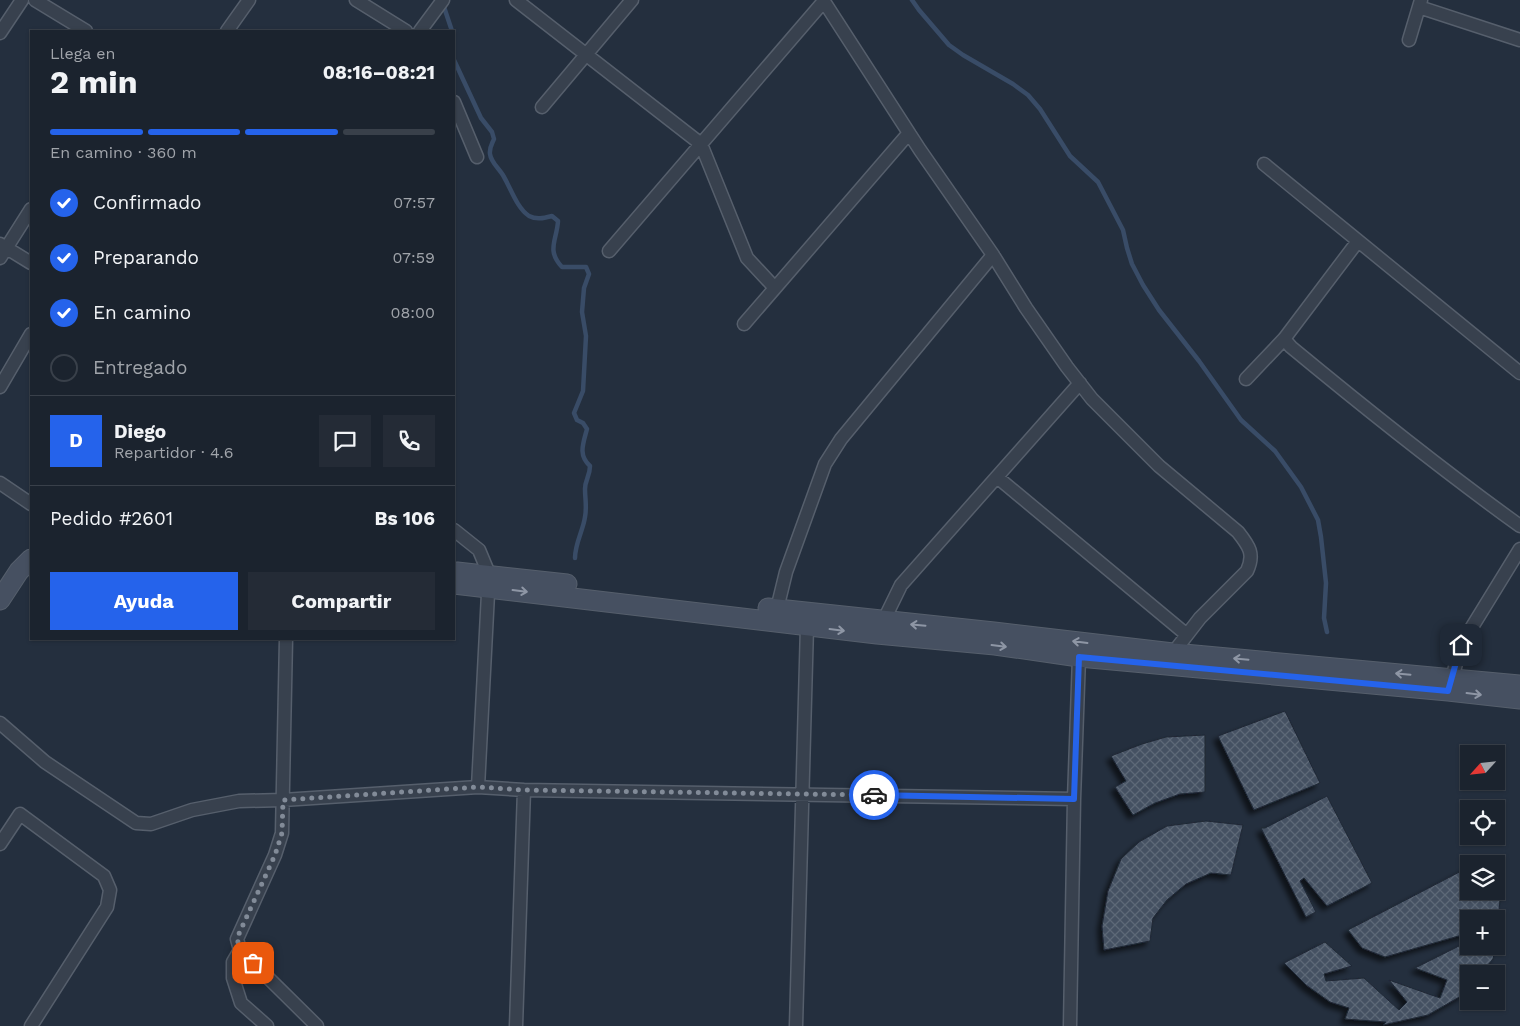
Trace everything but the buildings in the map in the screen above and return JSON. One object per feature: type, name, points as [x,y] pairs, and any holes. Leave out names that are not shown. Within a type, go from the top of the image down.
[{"type":"street","points":[[0,33],[22,0]]},
{"type":"street","points":[[35,0],[84,30]]},
{"type":"street","points":[[228,30],[249,0]]},
{"type":"street","points":[[356,0],[404,30]]},
{"type":"street","points":[[421,30],[443,0]]},
{"type":"street","points":[[516,0],[701,144],[747,258],[775,288]]},
{"type":"street","points":[[542,107],[632,0]]},
{"type":"street","points":[[608,251],[824,1],[908,132],[993,255],[1026,308],[1080,383],[1099,406],[1159,466],[1238,532],[1248,546],[1251,562],[1247,571],[1200,618],[1173,652]]},
{"type":"street","points":[[1409,40],[1420,4],[1520,40]]},
{"type":"street","points":[[455,104],[477,157]]},
{"type":"street","points":[[744,324],[908,132]]},
{"type":"street","points":[[1264,164],[1520,373]]},
{"type":"street","points":[[30,210],[2,250],[30,264]]},
{"type":"street","points":[[1246,379],[1284,339],[1358,241]]},
{"type":"street","points":[[777,609],[786,572],[825,464],[841,439],[993,255]]},
{"type":"street","points":[[0,387],[30,336]]},
{"type":"street","points":[[1284,339],[1291,347],[1370,412],[1455,479],[1520,526]]},
{"type":"street","points":[[880,628],[900,585],[1080,383]]},
{"type":"street","points":[[997,477],[1187,635]]},
{"type":"street","points":[[0,483],[30,503]]},
{"type":"street","points":[[455,531],[479,550],[489,581],[478,787]]},
{"type":"street","points":[[1450,685],[1461,645],[1520,549]]},
{"type":"street","points":[[0,600],[19,571],[30,560]]},
{"type":"street","points":[[455,571],[489,581],[807,626],[994,632],[1450,685],[1520,700]]},
{"type":"street","points":[[455,584],[489,581],[777,609],[880,628],[1079,657],[1450,685],[1520,685]]},
{"type":"street","points":[[796,1026],[807,626]]},
{"type":"street","points":[[286,640],[282,833],[275,855],[237,938],[240,950],[317,1026]]},
{"type":"street","points":[[1070,1026],[1074,799],[1079,657]]},
{"type":"street","points":[[0,723],[45,762],[136,823],[151,824],[192,810],[239,801],[283,800],[478,787],[524,790],[1074,799]]},
{"type":"street","points":[[516,1026],[524,790]]},
{"type":"street","points":[[0,844],[20,814],[104,876],[110,890],[107,908],[31,1026]]},
{"type":"street","points":[[240,950],[233,962],[234,978],[241,1002],[267,1026]]},
{"type":"waterway","points":[[912,0],[949,45],[1013,84],[1028,95],[1040,109],[1070,156],[1098,182],[1123,230],[1132,264],[1159,310],[1199,361],[1241,420],[1275,451],[1301,487],[1318,520],[1326,583],[1324,618],[1327,632]]},
{"type":"waterway","points":[[443,4],[452,30]]},
{"type":"waterway","points":[[455,62],[481,118],[492,132],[494,139],[490,152],[492,160],[518,203],[529,216],[538,218],[552,216],[558,221],[553,250],[557,261],[562,267],[586,267],[589,274],[584,288],[582,312],[586,336],[583,391],[574,413],[577,420],[583,423],[587,429],[583,453],[586,462],[590,466],[585,486],[585,517],[576,547],[575,558]]},
{"type":"way so far","points":[[253,963],[240,950],[237,938],[275,855],[282,833],[283,800],[478,787],[524,790],[874,795]]},
{"type":"route","points":[[874,795],[1074,799],[1079,657],[1448,691],[1461,645]]}]
